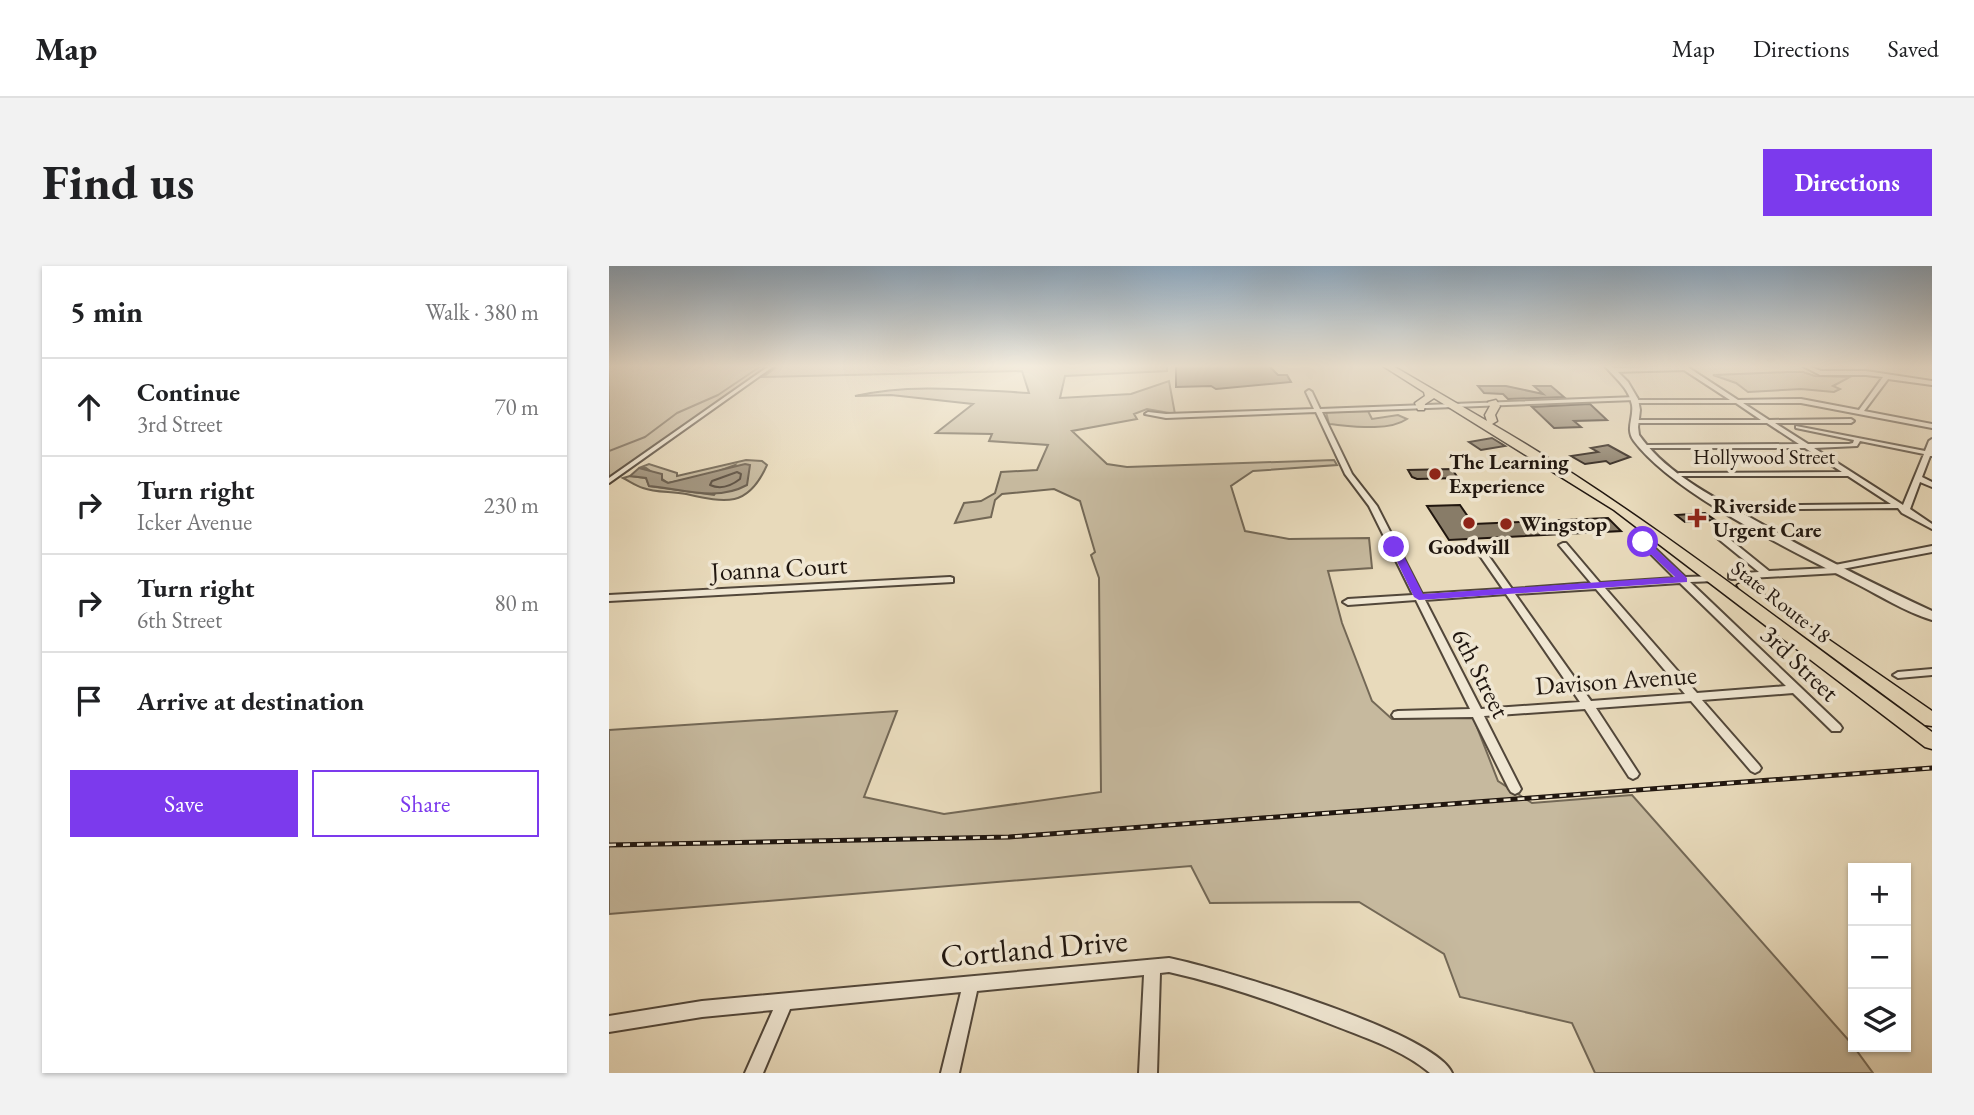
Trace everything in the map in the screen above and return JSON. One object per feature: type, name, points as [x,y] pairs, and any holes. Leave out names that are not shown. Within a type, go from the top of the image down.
[{"type":"highway","points":[[1420,404],[1420,408]]},
{"type":"highway","name":"State Route 18","points":[[1456,404],[1492,421],[1598,484],[1724,577],[1932,742]]},
{"type":"highway","points":[[1492,421],[1490,415],[1494,404]]},
{"type":"highway","name":"State Route 18","points":[[1459,405],[1568,473],[1932,720]]},
{"type":"street","points":[[609,481],[719,404]]},
{"type":"street","name":"6th Street","points":[[1315,404],[1349,474],[1373,506],[1515,789]]},
{"type":"street","points":[[1148,414],[1166,416],[1420,408],[1474,404]]},
{"type":"street","points":[[1635,404],[1633,431],[1646,447],[1679,475],[1726,508],[1836,569],[1932,616]]},
{"type":"street","points":[[1740,404],[1932,527]]},
{"type":"street","points":[[1820,404],[1932,426]]},
{"type":"street","points":[[1861,412],[1867,404]]},
{"type":"street","points":[[1633,422],[1851,421]]},
{"type":"street","points":[[1790,422],[1798,427],[1930,454]]},
{"type":"street","points":[[1646,447],[1849,446],[1855,444],[1858,439]]},
{"type":"street","points":[[1902,509],[1930,454],[1932,441]]},
{"type":"street","name":"Hollywood Street","points":[[1679,475],[1848,474]]},
{"type":"street","points":[[1918,478],[1932,485]]},
{"type":"street","points":[[1726,508],[1902,509]]},
{"type":"street","points":[[1719,535],[1767,574]]},
{"type":"street","name":"3rd Street","points":[[1643,542],[1836,728]]},
{"type":"street","points":[[1563,545],[1755,768]]},
{"type":"street","points":[[1480,550],[1633,774]]},
{"type":"street","points":[[1348,602],[1836,569],[1932,550]]},
{"type":"street","name":"Joanna Court","points":[[609,598],[950,580]]},
{"type":"street","points":[[1898,675],[1932,672]]},
{"type":"street","name":"Davison Avenue","points":[[1398,715],[1479,713],[1796,690]]},
{"type":"street","points":[[1148,1073],[1151,966]]},
{"type":"street","name":"Cortland Drive","points":[[609,1024],[702,1009],[971,983],[1151,966],[1189,968],[1217,975],[1373,1032],[1414,1050],[1443,1073]]},
{"type":"street","points":[[950,1073],[971,983]]},
{"type":"street","points":[[754,1073],[785,1002]]},
{"type":"shaded area","points":[[609,404],[720,404],[706,414],[609,478]]},
{"type":"shaded area","points":[[970,404],[1173,404],[1175,414],[1147,409],[1134,414],[1137,419],[1072,431],[1107,464],[1127,467],[1334,460],[1337,465],[1253,471],[1231,486],[1245,531],[1289,539],[1369,538],[1372,568],[1328,571],[1342,623],[1372,701],[1392,719],[1473,717],[1498,781],[1532,803],[1632,795],[1848,1040],[1848,1052],[1858,1052],[1873,1073],[1595,1073],[1572,1023],[1460,997],[1444,954],[1359,902],[1210,903],[1191,866],[609,914],[609,730],[897,711],[864,797],[944,814],[1101,792],[1099,578],[1091,555],[1095,552],[1080,501],[1054,489],[1002,494],[995,500],[991,517],[955,523],[964,503],[981,501],[995,493],[1001,472],[1037,470],[1048,445],[989,441],[992,434],[936,433],[973,404]]},
{"type":"shaded area","points":[[1368,411],[1372,419],[1398,415],[1407,419],[1390,426],[1348,426],[1329,424],[1326,412]]},
{"type":"shaded area","points":[[746,460],[762,461],[767,465],[752,489],[734,499],[653,491],[623,478],[646,478],[649,486],[714,495],[735,465],[708,475],[668,483],[646,468],[639,468],[649,464],[677,473],[677,476]]},
{"type":"water","points":[[750,465],[747,485],[723,493],[699,493],[649,486],[646,478],[630,476],[639,468],[662,474],[662,480],[668,483]]},
{"type":"building","points":[[1590,404],[1607,420],[1574,421],[1581,427],[1554,428],[1532,407]]},
{"type":"building","points":[[1492,438],[1505,446],[1481,450],[1469,442]]},
{"type":"building","points":[[1608,445],[1630,457],[1610,464],[1606,461],[1585,464],[1571,456],[1598,452],[1591,448]]},
{"type":"building","name":"The Learning Experience","points":[[1452,469],[1458,478],[1417,479],[1412,477],[1408,470]]},
{"type":"building","points":[[1460,505],[1473,524],[1608,518],[1621,531],[1449,540],[1427,506]]},
{"type":"building","name":"Riverside Urgent Care","points":[[1705,513],[1715,520],[1685,522],[1676,515]]},
{"type":"waterway","points":[[609,451],[645,437],[677,413],[698,404]]},
{"type":"railway","points":[[609,845],[1009,837],[1932,768]]},
{"type":"place","name":"The Learning Experience","points":[[1435,474]]},
{"type":"place","name":"Riverside Urgent Care","points":[[1697,518]]},
{"type":"place","name":"Goodwill","points":[[1469,523]]},
{"type":"place","name":"Wingstop","points":[[1506,524]]},
{"type":"route","points":[[1394,547],[1419,597],[1683,580],[1643,542]]}]
